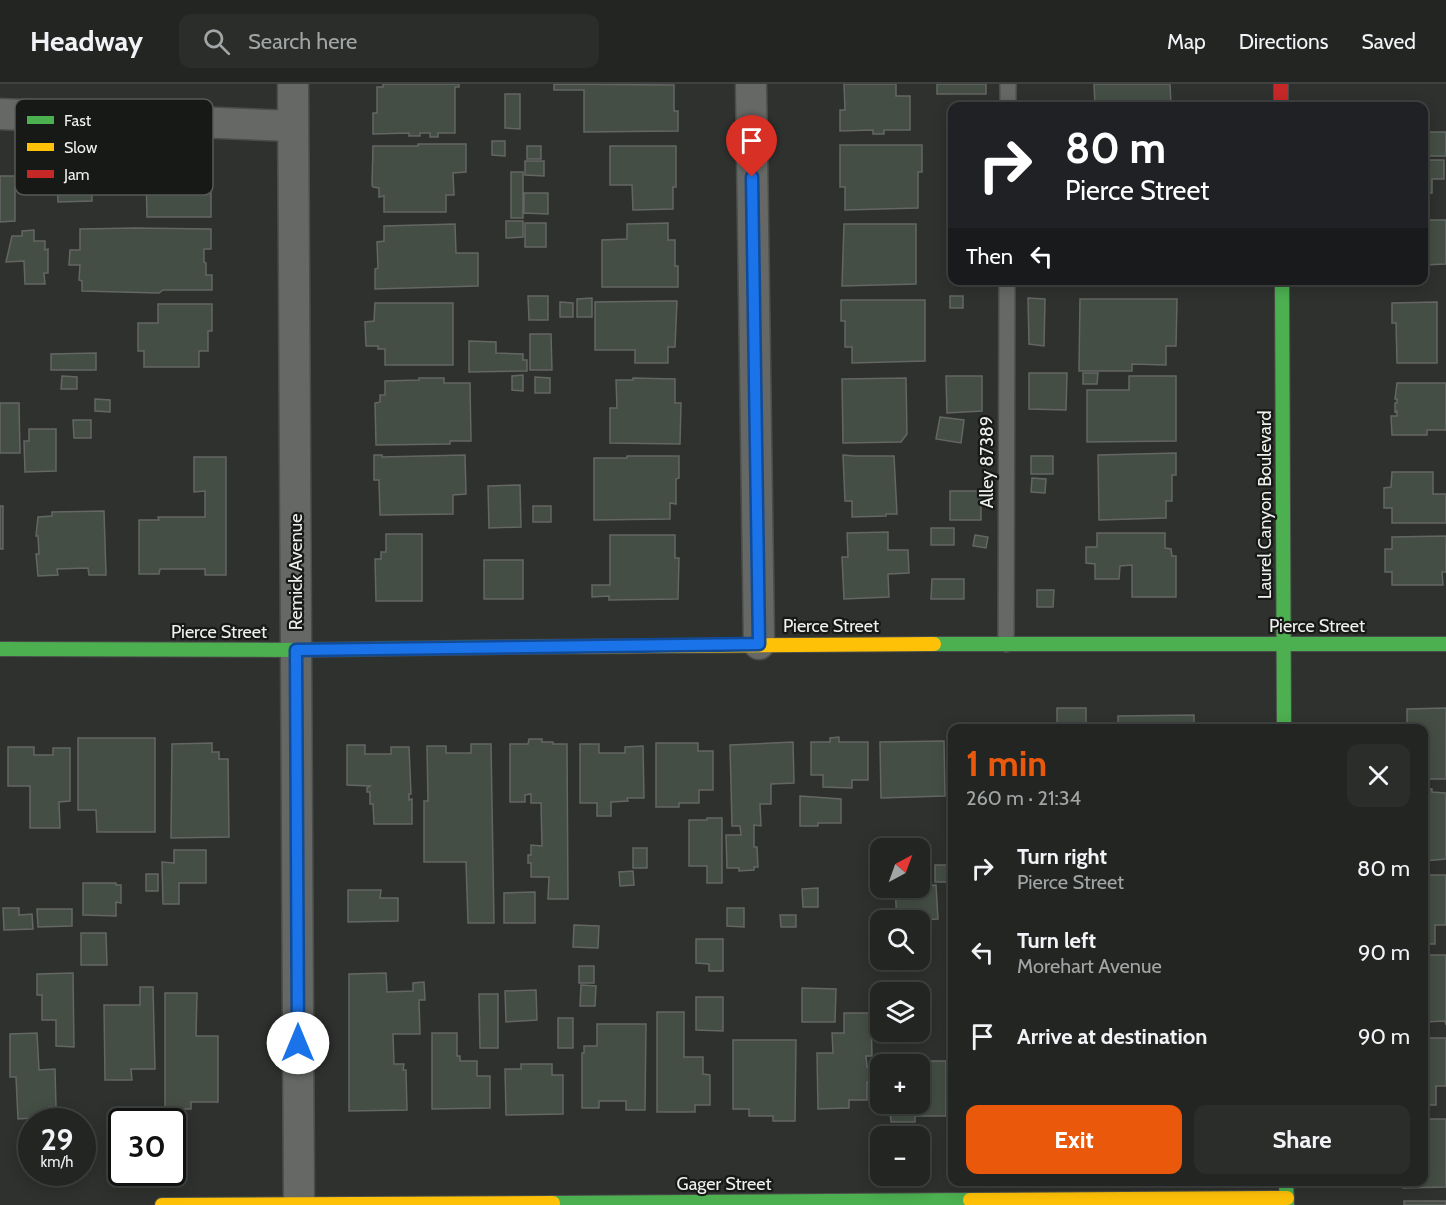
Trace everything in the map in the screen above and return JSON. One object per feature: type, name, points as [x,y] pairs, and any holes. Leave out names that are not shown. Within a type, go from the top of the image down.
[{"type":"street","name":"Remick Avenue","points":[[293,84],[298,1205]]},
{"type":"street","points":[[751,84],[759,644]]},
{"type":"street","points":[[1281,84],[1281,102]]},
{"type":"street","points":[[0,114],[15,115]]},
{"type":"street","points":[[213,123],[293,126]]},
{"type":"street","name":"Laurel Canyon Boulevard","points":[[1282,285],[1284,724]]},
{"type":"street","name":"Pierce Street","points":[[0,649],[296,650],[759,644],[1446,644]]},
{"type":"street","points":[[1286,1186],[1287,1202]]},
{"type":"street","name":"Gager Street","points":[[162,1205],[1287,1202]]},
{"type":"lane","points":[[1008,84],[1008,102]]},
{"type":"lane","name":"Alley 87389","points":[[1006,644],[1007,285]]},
{"type":"building","points":[[383,84],[459,84],[459,87],[455,87],[455,133],[438,133],[438,137],[430,137],[430,133],[420,133],[420,136],[409,136],[409,133],[373,134],[373,113],[377,113],[377,87],[383,87]]},
{"type":"building","points":[[554,84],[674,85],[674,111],[678,111],[678,131],[584,132],[584,90],[554,90]]},
{"type":"building","points":[[844,84],[896,84],[896,96],[910,96],[910,130],[884,130],[884,134],[873,134],[873,130],[840,131],[840,110],[845,110]]},
{"type":"building","points":[[937,84],[986,84],[986,94],[937,94]]},
{"type":"building","points":[[1094,84],[1170,84],[1171,102],[1095,102]]},
{"type":"building","points":[[505,94],[520,94],[520,129],[505,128]]},
{"type":"building","points":[[1428,132],[1446,132],[1446,156],[1428,156]]},
{"type":"building","points":[[492,141],[505,141],[505,156],[492,155]]},
{"type":"building","points":[[418,144],[466,144],[466,172],[453,173],[454,195],[446,195],[446,212],[384,212],[384,196],[379,197],[379,188],[372,185],[373,146],[418,146]]},
{"type":"building","points":[[840,145],[922,145],[922,172],[918,172],[918,208],[845,210],[845,187],[840,187]]},
{"type":"building","points":[[527,146],[541,146],[541,159],[527,159]]},
{"type":"building","points":[[610,146],[676,146],[676,187],[673,187],[673,209],[633,210],[632,185],[610,185]]},
{"type":"building","points":[[1428,160],[1444,160],[1444,179],[1432,179],[1432,193],[1428,193]]},
{"type":"building","points":[[525,161],[544,161],[544,176],[525,175]]},
{"type":"building","points":[[511,172],[523,172],[523,218],[511,218]]},
{"type":"building","points":[[0,176],[15,176],[15,221],[0,222]]},
{"type":"building","points":[[524,193],[548,193],[548,214],[524,213]]},
{"type":"building","points":[[58,195],[92,195],[92,201],[58,202]]},
{"type":"building","points":[[146,195],[211,195],[211,217],[147,217]]},
{"type":"building","points":[[1428,220],[1446,220],[1446,264],[1428,265]]},
{"type":"building","points":[[506,221],[523,221],[523,237],[506,238]]},
{"type":"building","points":[[525,223],[546,223],[546,247],[525,247]]},
{"type":"building","points":[[668,223],[668,240],[675,240],[678,287],[602,287],[602,240],[627,239],[627,224]]},
{"type":"building","points":[[455,224],[456,253],[478,253],[478,286],[375,289],[375,269],[378,268],[377,242],[384,241],[384,226]]},
{"type":"building","points":[[844,224],[916,224],[916,284],[842,286]]},
{"type":"building","points":[[80,229],[211,229],[211,249],[204,249],[204,262],[206,263],[206,275],[212,275],[212,290],[163,290],[159,293],[82,291],[82,281],[79,280],[80,265],[69,265],[70,250],[80,250]]},
{"type":"building","points":[[34,230],[34,241],[45,241],[45,250],[48,249],[48,273],[44,273],[45,284],[25,284],[24,261],[6,262],[12,236],[22,236],[22,231]]},
{"type":"building","points":[[1096,285],[1175,285],[1175,286]]},
{"type":"building","points":[[528,296],[548,296],[548,320],[529,320]]},
{"type":"building","points":[[950,296],[963,296],[963,308],[950,308]]},
{"type":"building","points":[[592,298],[592,317],[577,317],[577,299]]},
{"type":"building","points":[[1028,298],[1045,299],[1044,346],[1029,344]]},
{"type":"building","points":[[1080,299],[1177,299],[1176,346],[1166,346],[1166,365],[1132,364],[1132,371],[1079,371]]},
{"type":"building","points":[[841,300],[925,300],[925,361],[852,363],[852,347],[845,347],[845,321],[841,321]]},
{"type":"building","points":[[677,301],[675,347],[668,347],[668,363],[635,363],[635,350],[595,350],[595,302]]},
{"type":"building","points":[[560,302],[573,303],[573,317],[560,317]]},
{"type":"building","points":[[1437,302],[1437,363],[1397,363],[1396,323],[1392,323],[1392,303]]},
{"type":"building","points":[[375,303],[453,303],[453,365],[385,365],[385,349],[378,349],[378,346],[366,346],[365,322],[374,321]]},
{"type":"building","points":[[158,304],[212,304],[212,331],[208,331],[208,351],[199,351],[199,367],[144,367],[144,351],[138,351],[138,323],[158,323]]},
{"type":"building","points":[[530,334],[551,334],[552,370],[530,370]]},
{"type":"building","points":[[469,341],[496,342],[496,353],[523,354],[523,360],[527,360],[527,371],[469,372]]},
{"type":"building","points":[[96,353],[96,370],[51,370],[51,354]]},
{"type":"building","points":[[1029,373],[1067,373],[1066,410],[1029,409]]},
{"type":"building","points":[[1083,373],[1098,373],[1097,384],[1083,384]]},
{"type":"building","points":[[523,375],[523,391],[512,390],[512,376]]},
{"type":"building","points":[[62,376],[77,377],[77,389],[61,389]]},
{"type":"building","points":[[946,376],[982,376],[982,411],[947,413]]},
{"type":"building","points":[[1129,376],[1176,376],[1176,441],[1087,442],[1087,390],[1129,390]]},
{"type":"building","points":[[535,377],[550,378],[550,393],[535,393]]},
{"type":"building","points":[[419,378],[444,378],[444,383],[470,383],[471,441],[450,441],[450,444],[376,445],[375,403],[380,402],[380,395],[385,395],[385,381],[419,380]]},
{"type":"building","points":[[633,378],[675,379],[675,403],[681,403],[680,444],[610,443],[610,408],[617,408],[616,380],[633,380]]},
{"type":"building","points":[[906,378],[907,434],[901,442],[843,443],[842,379]]},
{"type":"building","points":[[1397,383],[1446,383],[1446,430],[1427,430],[1427,435],[1392,435],[1391,416],[1397,416],[1395,403],[1397,399],[1395,399]]},
{"type":"building","points":[[95,399],[110,400],[110,412],[95,411]]},
{"type":"building","points":[[0,403],[19,403],[20,453],[0,453]]},
{"type":"building","points":[[940,417],[964,420],[961,443],[936,439]]},
{"type":"building","points":[[73,420],[91,420],[91,438],[74,438]]},
{"type":"building","points":[[29,429],[56,429],[56,471],[25,472],[24,441],[29,441]]},
{"type":"building","points":[[1176,453],[1176,475],[1172,475],[1172,501],[1166,501],[1166,518],[1099,520],[1098,455]]},
{"type":"building","points":[[374,455],[382,455],[382,457],[465,455],[466,494],[453,495],[453,514],[380,515],[379,480],[374,480]]},
{"type":"building","points":[[843,455],[894,456],[897,514],[852,517],[852,501],[845,501]]},
{"type":"building","points":[[627,456],[679,456],[676,504],[670,503],[670,519],[594,520],[594,458],[627,458]]},
{"type":"building","points":[[1031,456],[1053,456],[1053,474],[1031,474]]},
{"type":"building","points":[[194,457],[226,457],[226,575],[205,575],[205,569],[160,569],[159,574],[139,574],[139,520],[159,520],[158,517],[205,517],[205,491],[194,492]]},
{"type":"building","points":[[1392,472],[1433,472],[1433,494],[1446,494],[1446,523],[1392,523],[1392,508],[1384,508],[1384,488],[1391,487]]},
{"type":"building","points":[[1032,478],[1046,479],[1045,493],[1031,492]]},
{"type":"building","points":[[520,485],[521,527],[489,528],[488,486]]},
{"type":"building","points":[[950,491],[981,491],[981,520],[950,520]]},
{"type":"building","points":[[0,506],[3,506],[3,549],[0,549]]},
{"type":"building","points":[[533,506],[551,506],[551,522],[533,522]]},
{"type":"building","points":[[104,511],[106,575],[89,575],[88,568],[57,569],[58,575],[38,576],[36,554],[39,554],[38,536],[36,536],[38,517],[52,516],[52,512]]},
{"type":"building","points":[[931,528],[954,528],[954,545],[931,545]]},
{"type":"building","points":[[888,532],[888,550],[908,550],[909,573],[888,574],[889,597],[844,599],[842,557],[848,557],[847,533]]},
{"type":"building","points":[[1097,533],[1165,533],[1165,548],[1171,549],[1172,556],[1176,556],[1176,597],[1132,597],[1132,565],[1120,566],[1119,579],[1095,579],[1095,564],[1086,563],[1086,547],[1097,547]]},
{"type":"building","points":[[386,534],[422,534],[422,601],[376,601],[375,559],[381,559],[381,552],[386,552]]},
{"type":"building","points":[[610,535],[675,535],[675,558],[679,558],[678,599],[609,600],[609,596],[592,597],[592,585],[610,585]]},
{"type":"building","points":[[975,535],[988,537],[986,548],[973,546]]},
{"type":"building","points":[[1446,536],[1446,572],[1442,572],[1443,585],[1392,585],[1392,572],[1385,572],[1385,549],[1392,549],[1392,537]]},
{"type":"building","points":[[484,560],[523,560],[523,599],[484,599]]},
{"type":"building","points":[[932,579],[964,579],[964,599],[931,599]]},
{"type":"building","points":[[1037,590],[1054,590],[1053,607],[1037,607]]},
{"type":"building","points":[[1057,708],[1086,708],[1086,724],[1057,724]]},
{"type":"building","points":[[1446,708],[1446,779],[1428,779],[1428,724],[1407,724],[1407,709]]},
{"type":"building","points":[[1194,715],[1194,724],[1118,724],[1118,716]]},
{"type":"building","points":[[839,737],[839,742],[868,742],[868,780],[852,780],[852,788],[823,787],[823,775],[811,775],[811,742],[830,742],[830,738]]},
{"type":"building","points":[[78,738],[155,738],[155,832],[97,832],[96,810],[78,810]]},
{"type":"building","points":[[529,739],[542,739],[542,742],[553,742],[553,744],[567,744],[568,899],[548,899],[549,877],[531,877],[531,863],[528,863],[528,855],[531,855],[531,845],[542,846],[541,803],[531,803],[531,794],[525,795],[525,802],[510,802],[510,744],[528,744]]},
{"type":"building","points":[[944,741],[945,796],[881,798],[880,742]]},
{"type":"building","points":[[793,742],[794,783],[771,784],[771,804],[760,804],[761,826],[754,825],[754,847],[757,847],[758,867],[754,867],[754,870],[739,871],[739,868],[727,868],[726,835],[741,835],[740,826],[732,826],[730,745]]},
{"type":"building","points":[[212,743],[212,752],[219,752],[219,759],[228,759],[229,837],[171,838],[172,744]]},
{"type":"building","points":[[656,743],[698,743],[698,751],[713,751],[713,790],[699,790],[699,803],[679,803],[679,807],[656,807]]},
{"type":"building","points":[[471,744],[491,744],[494,923],[468,923],[466,862],[424,862],[424,801],[428,801],[427,746],[446,746],[446,753],[471,753]]},
{"type":"building","points":[[580,744],[599,744],[599,753],[625,753],[625,747],[643,746],[644,798],[627,798],[628,801],[611,802],[611,816],[597,816],[597,803],[580,803]]},
{"type":"building","points":[[347,745],[365,745],[365,754],[391,754],[391,747],[409,747],[411,794],[409,794],[409,800],[412,799],[412,824],[374,824],[373,804],[370,804],[370,792],[367,792],[370,786],[347,785]]},
{"type":"building","points":[[8,747],[34,747],[34,755],[53,755],[53,748],[70,748],[70,801],[59,802],[60,828],[30,828],[30,786],[8,786]]},
{"type":"building","points":[[1428,789],[1432,789],[1432,792],[1446,793],[1446,859],[1428,861]]},
{"type":"building","points":[[800,796],[841,799],[841,823],[800,826]]},
{"type":"building","points":[[707,818],[722,818],[722,883],[707,883],[707,866],[689,866],[689,820],[707,820]]},
{"type":"building","points":[[633,848],[647,848],[647,868],[633,868]]},
{"type":"building","points":[[174,850],[206,850],[206,883],[179,883],[179,904],[163,904],[162,862],[174,863]]},
{"type":"building","points":[[935,865],[948,865],[948,882],[935,882]]},
{"type":"building","points":[[633,871],[634,885],[620,886],[619,872]]},
{"type":"building","points":[[146,874],[158,874],[158,891],[146,891]]},
{"type":"building","points":[[1428,875],[1446,875],[1446,925],[1435,925],[1435,944],[1428,944]]},
{"type":"building","points":[[83,883],[121,885],[121,903],[116,902],[116,916],[83,915]]},
{"type":"building","points":[[930,885],[936,885],[938,919],[930,919],[930,910],[896,910],[896,898],[930,898]]},
{"type":"building","points":[[818,888],[818,907],[803,907],[802,889]]},
{"type":"building","points":[[348,890],[381,890],[380,898],[398,898],[398,921],[348,922]]},
{"type":"building","points":[[535,892],[535,923],[504,923],[504,893]]},
{"type":"building","points":[[3,908],[19,908],[19,915],[32,914],[33,929],[4,930]]},
{"type":"building","points":[[727,908],[744,908],[744,927],[727,926]]},
{"type":"building","points":[[37,909],[72,909],[72,926],[38,927]]},
{"type":"building","points":[[780,915],[796,915],[796,927],[781,927]]},
{"type":"building","points":[[574,925],[599,926],[598,948],[573,947]]},
{"type":"building","points":[[81,933],[106,933],[107,965],[81,965]]},
{"type":"building","points":[[696,939],[723,939],[723,971],[709,971],[709,964],[696,963]]},
{"type":"building","points":[[1428,955],[1446,955],[1446,1025],[1445,1021],[1428,1022]]},
{"type":"building","points":[[579,966],[594,966],[594,983],[579,983]]},
{"type":"building","points":[[73,973],[74,1047],[56,1046],[56,1020],[42,1020],[42,995],[37,995],[37,974]]},
{"type":"building","points":[[386,973],[387,992],[413,991],[413,983],[424,982],[425,1000],[419,1000],[420,1034],[393,1034],[394,1064],[404,1064],[403,1070],[406,1070],[407,1110],[349,1111],[349,974]]},
{"type":"building","points":[[581,985],[596,986],[595,1006],[580,1006]]},
{"type":"building","points":[[140,987],[153,987],[155,1069],[131,1069],[132,1080],[105,1080],[104,1005],[140,1005]]},
{"type":"building","points":[[802,988],[836,989],[835,1022],[802,1022]]},
{"type":"building","points":[[536,990],[537,1020],[506,1022],[505,991]]},
{"type":"building","points":[[165,993],[197,993],[196,1036],[218,1036],[218,1102],[191,1102],[191,1109],[165,1108]]},
{"type":"building","points":[[479,994],[498,994],[498,1048],[480,1048]]},
{"type":"building","points":[[696,997],[723,997],[723,1031],[696,1030]]},
{"type":"building","points":[[657,1012],[684,1012],[684,1057],[703,1057],[703,1074],[710,1075],[710,1105],[695,1105],[695,1112],[657,1112]]},
{"type":"building","points":[[844,1013],[870,1013],[872,1054],[866,1056],[867,1067],[870,1067],[867,1100],[849,1100],[849,1108],[818,1109],[817,1053],[833,1053],[832,1033],[844,1033]]},
{"type":"building","points":[[558,1018],[573,1018],[573,1048],[558,1048]]},
{"type":"building","points":[[597,1024],[646,1024],[645,1110],[626,1110],[626,1101],[599,1101],[599,1108],[582,1108],[582,1053],[584,1053],[584,1046],[597,1046]]},
{"type":"building","points":[[37,1033],[39,1070],[55,1069],[56,1107],[18,1108],[18,1119],[16,1077],[10,1077],[10,1034]]},
{"type":"building","points":[[432,1033],[457,1033],[457,1056],[460,1056],[460,1061],[477,1061],[477,1076],[490,1076],[490,1108],[432,1109]]},
{"type":"building","points":[[1428,1038],[1446,1038],[1446,1086],[1436,1086],[1436,1105],[1428,1105]]},
{"type":"building","points":[[733,1040],[796,1040],[795,1121],[773,1121],[773,1116],[749,1116],[749,1109],[733,1109]]},
{"type":"building","points":[[930,1061],[946,1061],[946,1116],[915,1116],[915,1122],[891,1122],[890,1114],[930,1114]]},
{"type":"building","points":[[521,1064],[552,1064],[552,1075],[563,1075],[563,1114],[506,1115],[505,1069],[521,1069]]},
{"type":"building","points":[[1428,1119],[1446,1119],[1446,1187],[1403,1188],[1403,1186],[1428,1186]]},
{"type":"building","points":[[1404,1201],[1446,1201],[1446,1205],[1404,1205]]},
{"type":"traffic: fast","points":[[1282,285],[1284,724]]},
{"type":"traffic: fast","points":[[934,644],[1446,644]]},
{"type":"traffic: fast","points":[[0,649],[296,650],[514,647]]},
{"type":"traffic: fast","points":[[1286,1186],[1287,1205]]},
{"type":"traffic: fast","points":[[553,1203],[970,1200]]},
{"type":"traffic: slow","points":[[514,647],[934,644]]},
{"type":"traffic: slow","points":[[970,1200],[1287,1198]]},
{"type":"traffic: slow","points":[[162,1205],[553,1203]]},
{"type":"traffic: jam","points":[[1281,84],[1281,102]]},
{"type":"route","points":[[298,1043],[296,650],[759,644],[752,177]]}]
